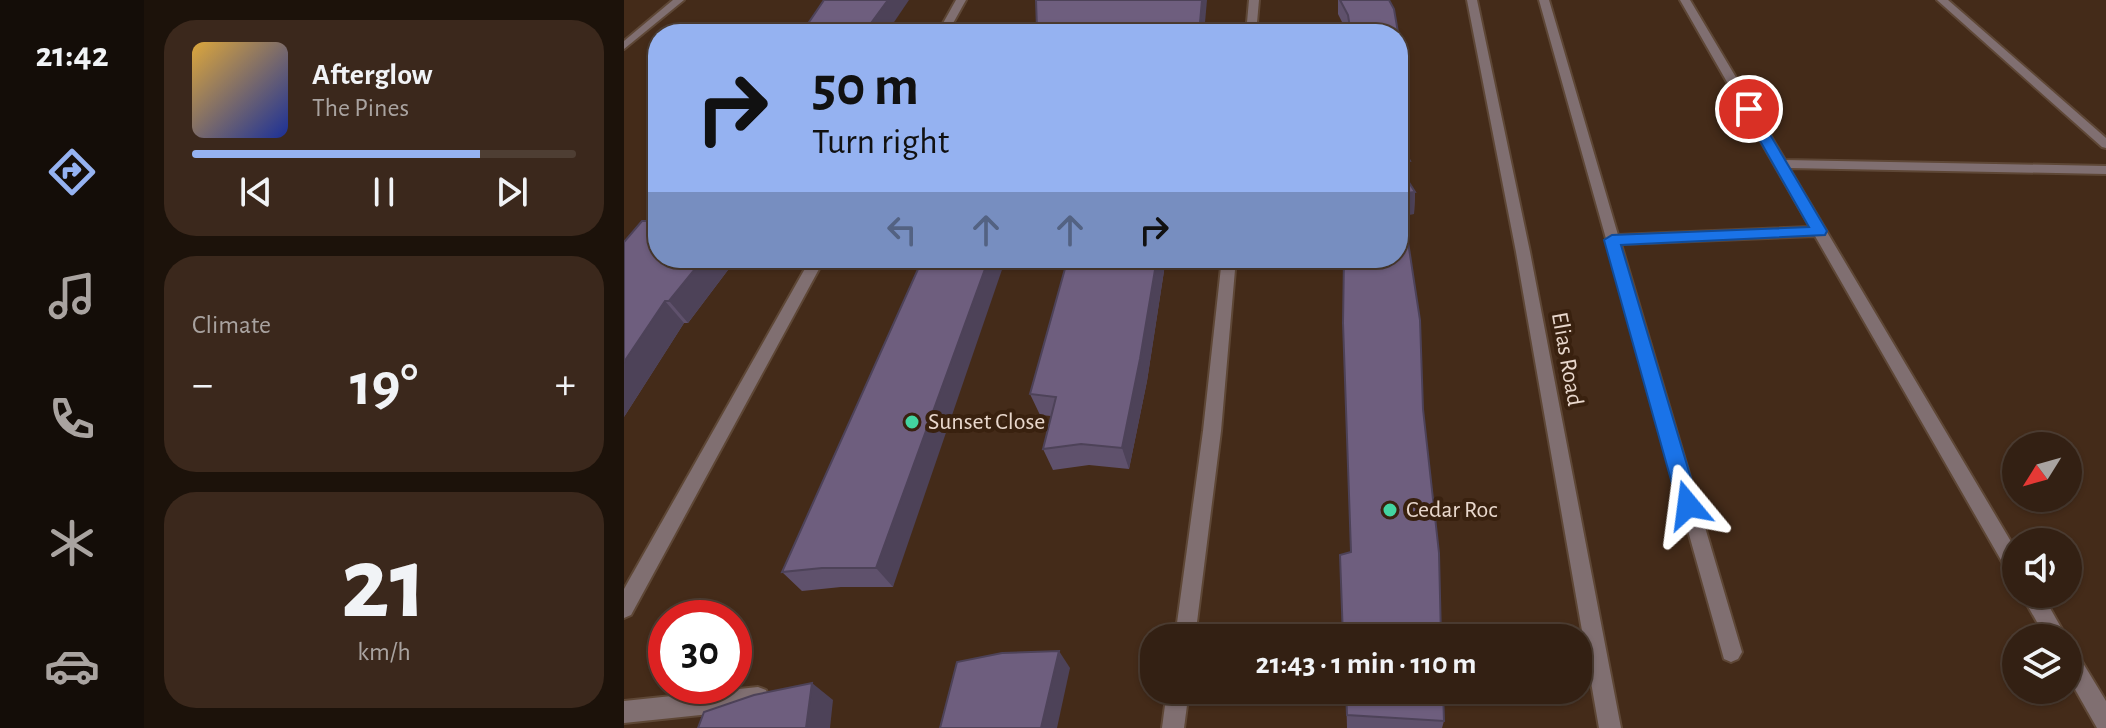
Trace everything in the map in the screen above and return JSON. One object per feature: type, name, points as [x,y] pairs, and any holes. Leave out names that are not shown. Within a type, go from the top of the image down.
[{"type":"street","points":[[650,24],[679,0]]},
{"type":"street","points":[[948,24],[961,0]]},
{"type":"street","points":[[1252,24],[1254,0]]},
{"type":"street","name":"Elias Road","points":[[1472,0],[1523,252],[1610,728]]},
{"type":"street","points":[[1544,0],[1731,652]]},
{"type":"street","points":[[1685,0],[2002,544]]},
{"type":"street","points":[[1942,0],[2106,144]]},
{"type":"street","points":[[624,46],[648,26]]},
{"type":"street","points":[[1780,164],[2106,170]]},
{"type":"street","points":[[1612,240],[1820,231]]},
{"type":"street","points":[[624,608],[812,268]]},
{"type":"street","points":[[1187,624],[1212,431],[1228,268]]},
{"type":"street","points":[[2082,681],[2106,722]]},
{"type":"street","points":[[624,712],[775,696]]},
{"type":"street","points":[[1173,728],[1176,704]]},
{"type":"building","points":[[824,0],[888,0],[870,24],[808,24]]},
{"type":"building","points":[[1036,0],[1202,0],[1200,24],[1037,24]]},
{"type":"building","points":[[1340,0],[1389,0],[1397,24],[1349,24]]},
{"type":"building","points":[[1408,181],[1415,192],[1408,193]]},
{"type":"building","points":[[642,221],[648,221],[648,268],[696,268],[669,301],[665,301],[624,362],[624,242]]},
{"type":"building","points":[[1408,242],[1420,320],[1423,409],[1439,553],[1441,624],[1342,624],[1340,555],[1351,552],[1344,268],[1408,268]]},
{"type":"building","name":"Sunset Close","points":[[919,268],[985,268],[876,568],[782,572]]},
{"type":"building","points":[[1065,268],[1155,268],[1122,448],[1081,444],[1043,449],[1056,397],[1030,394]]},
{"type":"building","points":[[1059,651],[1041,728],[940,728],[957,662],[1002,653]]},
{"type":"building","points":[[812,683],[806,728],[698,728],[704,712],[728,704],[752,704],[754,695]]},
{"type":"building","points":[[1347,704],[1443,704],[1444,721],[1347,715]]},
{"type":"place","name":"Sunset Close","points":[[912,422]]},
{"type":"place","name":"Cedar Roc","points":[[1390,510]]},
{"type":"route","points":[[1688,505],[1612,240],[1820,231],[1749,109]]}]
